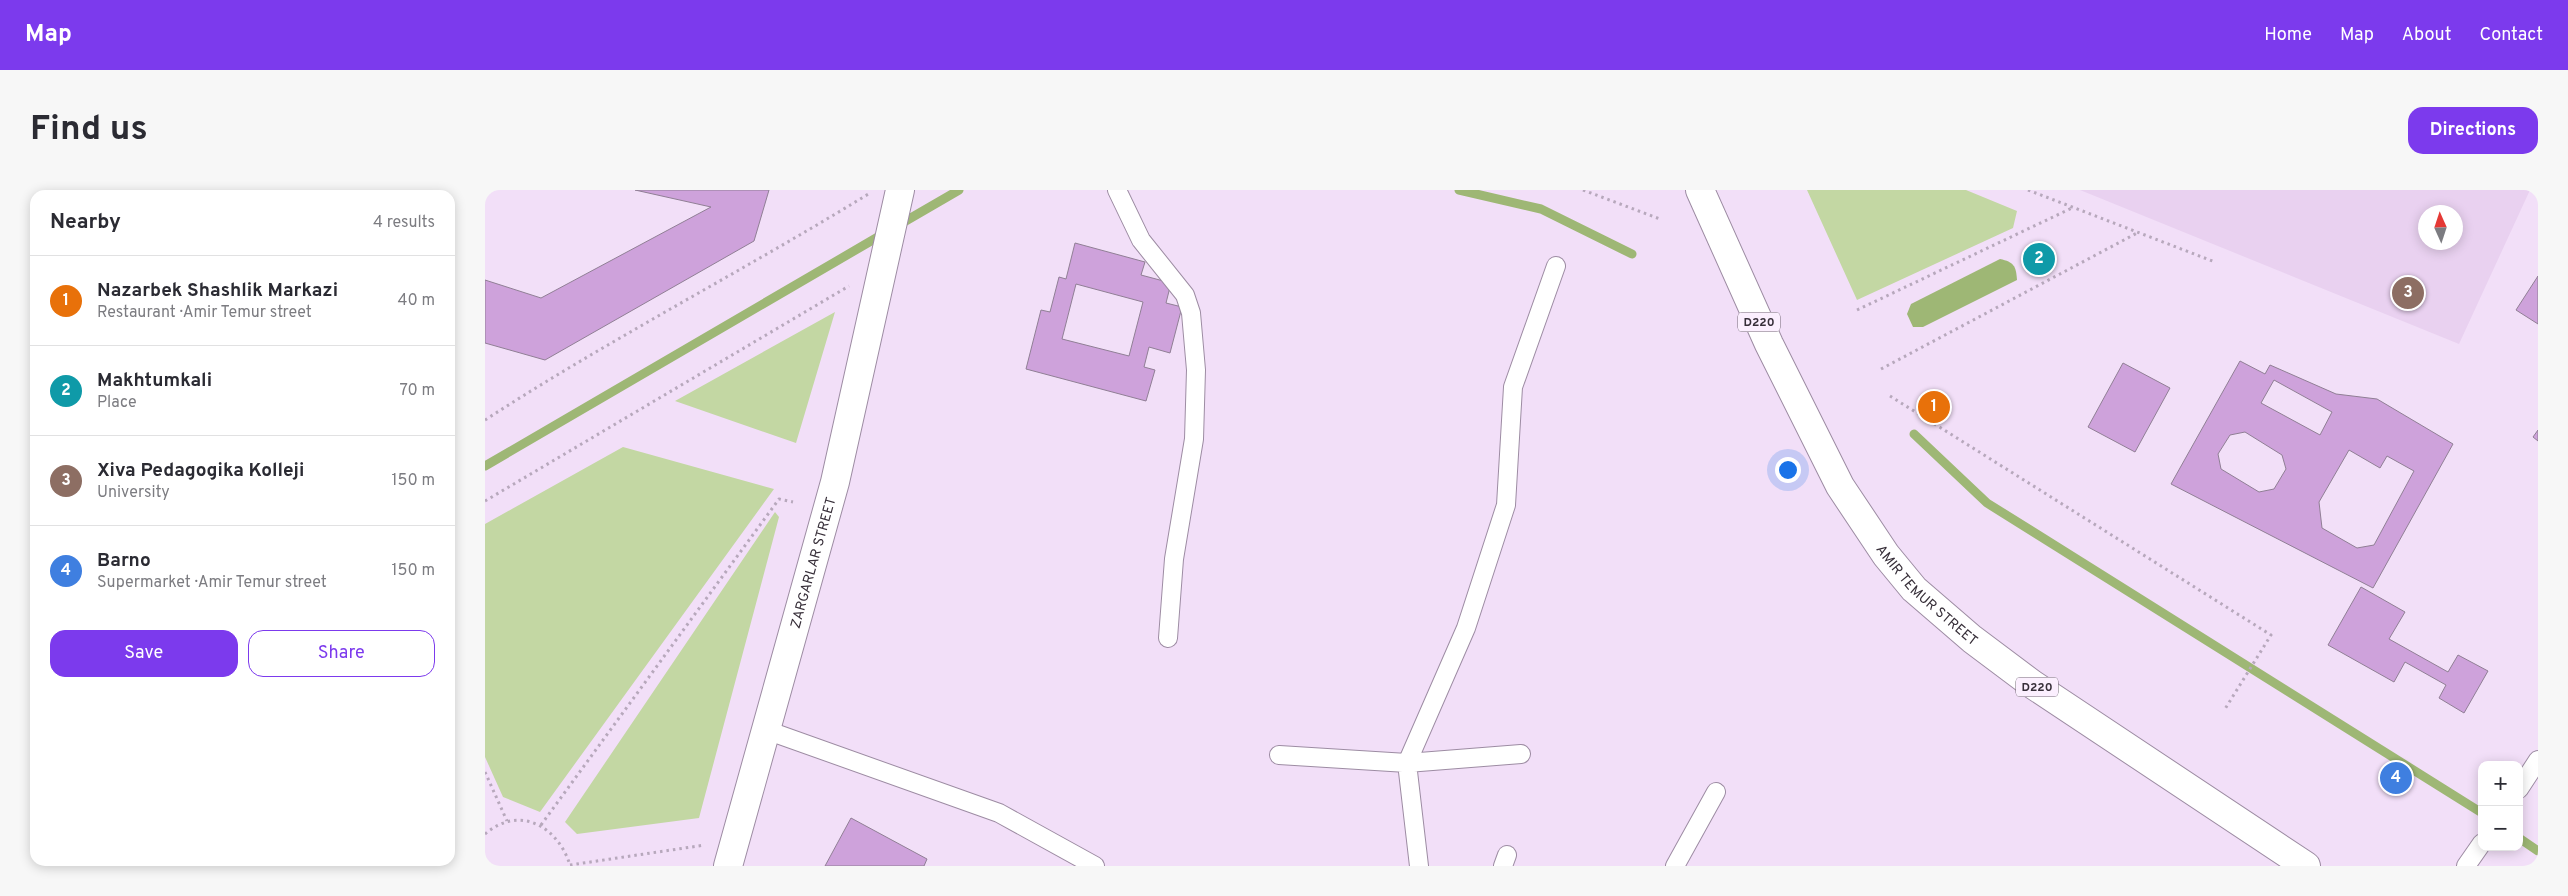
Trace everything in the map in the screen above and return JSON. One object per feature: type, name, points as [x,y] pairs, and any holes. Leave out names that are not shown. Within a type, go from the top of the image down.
[{"type":"main road","name":"ZARGARLAR STREET","points":[[728,866],[835,482],[900,190]]},
{"type":"main road","name":"AMIR TEMUR STREET","points":[[1700,190],[1769,344],[1840,486],[1881,547],[1914,589],[1971,639],[2032,684],[2307,866]]},
{"type":"lane","points":[[1117,190],[1141,240],[1185,295],[1191,313],[1196,370],[1194,439],[1174,559],[1168,638]]},
{"type":"lane","points":[[1419,866],[1407,763],[1466,628],[1506,505],[1513,387],[1555,266]]},
{"type":"lane","points":[[766,730],[999,813],[1095,866]]},
{"type":"lane","points":[[1279,755],[1407,763],[1521,754]]},
{"type":"lane","points":[[2523,783],[2538,760]]},
{"type":"lane","points":[[1675,866],[1717,792]]},
{"type":"lane","points":[[2466,866],[2478,848]]},
{"type":"path","points":[[485,420],[538,386],[791,242],[876,190]]},
{"type":"path","points":[[1583,190],[1660,218]]},
{"type":"path","points":[[2028,190],[2215,262]]},
{"type":"path","points":[[1857,310],[2072,208]]},
{"type":"path","points":[[1881,369],[2139,232]]},
{"type":"path","points":[[485,501],[849,286]]},
{"type":"path","points":[[1890,396],[2271,635],[2225,709]]},
{"type":"path","points":[[541,825],[779,499],[793,502]]},
{"type":"path","points":[[485,772],[507,822]]},
{"type":"path","points":[[485,834],[507,822],[524,821],[541,825],[555,835],[565,849],[570,866],[705,844]]},
{"type":"shaded area","points":[[1807,190],[1966,190],[2017,211],[2013,228],[1857,300]]},
{"type":"shaded area","points":[[2080,190],[2530,190],[2459,344]]},
{"type":"shaded area","points":[[2000,259],[2013,265],[2017,280],[1923,327],[1913,327],[1907,314],[1911,304]]},
{"type":"shaded area","points":[[835,312],[796,443],[675,401]]},
{"type":"shaded area","points":[[623,447],[774,489],[540,812],[503,797],[485,757],[485,524]]},
{"type":"shaded area","points":[[775,512],[779,517],[699,818],[577,834],[565,822]]},
{"type":"building","points":[[635,190],[769,190],[754,241],[545,360],[485,343],[485,280],[541,298],[711,207]]},
{"type":"building","points":[[1075,243],[1145,262],[1141,275],[1171,283],[1166,303],[1182,307],[1170,353],[1149,347],[1144,367],[1155,370],[1146,401],[1026,369],[1041,310],[1050,312],[1059,277],[1066,279]],"holes":[[[1076,284],[1143,302],[1129,356],[1062,339]]]},
{"type":"building","points":[[2538,276],[2538,324],[2516,310]]},
{"type":"building","points":[[2240,361],[2265,374],[2270,365],[2336,394],[2377,399],[2453,444],[2373,588],[2171,484]],"holes":[[[2274,380],[2332,412],[2320,435],[2261,403]],[[2245,432],[2282,455],[2286,469],[2274,489],[2259,492],[2221,469],[2218,454],[2230,435]],[[2349,450],[2380,468],[2387,456],[2414,471],[2374,545],[2357,548],[2322,528],[2319,502]]]},
{"type":"building","points":[[2123,363],[2170,388],[2135,452],[2088,427]]},
{"type":"building","points":[[2538,430],[2538,441],[2533,437]]},
{"type":"building","points":[[2361,587],[2405,612],[2389,639],[2448,672],[2458,655],[2488,671],[2464,713],[2439,698],[2446,685],[2405,662],[2394,682],[2328,645]]},
{"type":"building","points":[[851,818],[927,859],[924,866],[825,866]]},
{"type":"waterway","points":[[897,226],[959,190]]},
{"type":"waterway","points":[[1459,190],[1541,209],[1632,254]]},
{"type":"waterway","points":[[485,466],[883,234]]},
{"type":"waterway","points":[[1914,434],[1987,503],[2478,810]]},
{"type":"waterway","points":[[2523,841],[2538,851]]},
{"type":"place","name":"Makhtumkali","points":[[2039,259]]},
{"type":"place","name":"Xiva Pedagogika Kolleji","points":[[2408,293]]},
{"type":"place","name":"Nazarbek Shashlik Markazi","points":[[1934,407]]},
{"type":"place","name":"Barno","points":[[2396,778]]}]
